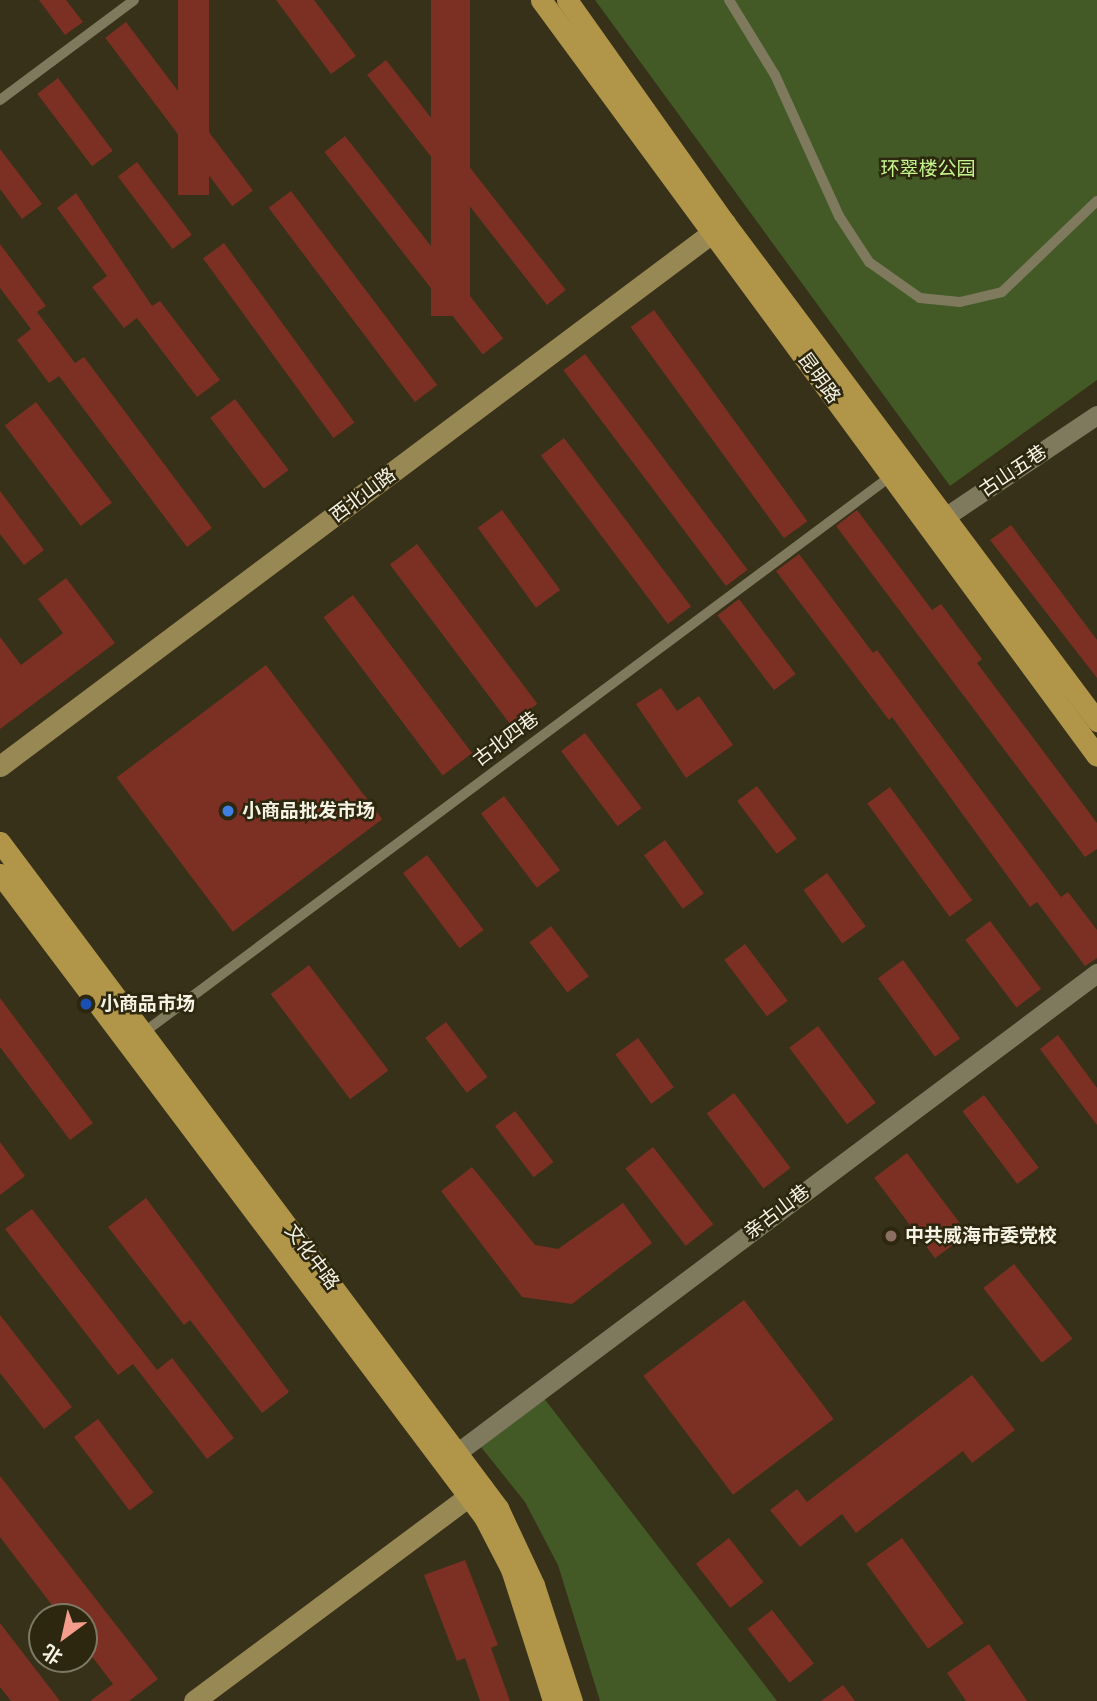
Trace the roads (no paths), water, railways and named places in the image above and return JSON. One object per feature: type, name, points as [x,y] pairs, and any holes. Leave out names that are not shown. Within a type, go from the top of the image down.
[{"type":"main road","name":"昆明路","points":[[541,0],[719,228],[937,522],[1097,756]]},
{"type":"main road","name":"昆明路","points":[[567,0],[719,228],[891,476],[937,522],[1097,721]]},
{"type":"main road","name":"西北山路","points":[[0,766],[719,228]]},
{"type":"main road","name":"文化中路","points":[[0,842],[458,1452],[475,1490],[511,1532],[534,1585],[572,1701]]},
{"type":"main road","points":[[0,874],[475,1490],[511,1569],[553,1701]]},
{"type":"main road","points":[[194,1701],[475,1490]]},
{"type":"street","name":"古山五巷","points":[[937,522],[1097,415]]},
{"type":"street","name":"亲古山巷","points":[[458,1452],[1097,973]]},
{"type":"lane","points":[[0,100],[134,0]]},
{"type":"lane","points":[[729,0],[775,75],[839,216],[869,262],[920,298],[960,302],[1002,292],[1097,201]]},
{"type":"lane","name":"古北四巷","points":[[143,1033],[891,476]]},
{"type":"place","name":"小商品批发市场","points":[[228,811]]},
{"type":"place","name":"小商品市场","points":[[86,1004]]},
{"type":"place","name":"中共威海市委党校","points":[[891,1236]]},
{"type":"park label","name":"环翠楼公园","points":[[928,169]]}]
